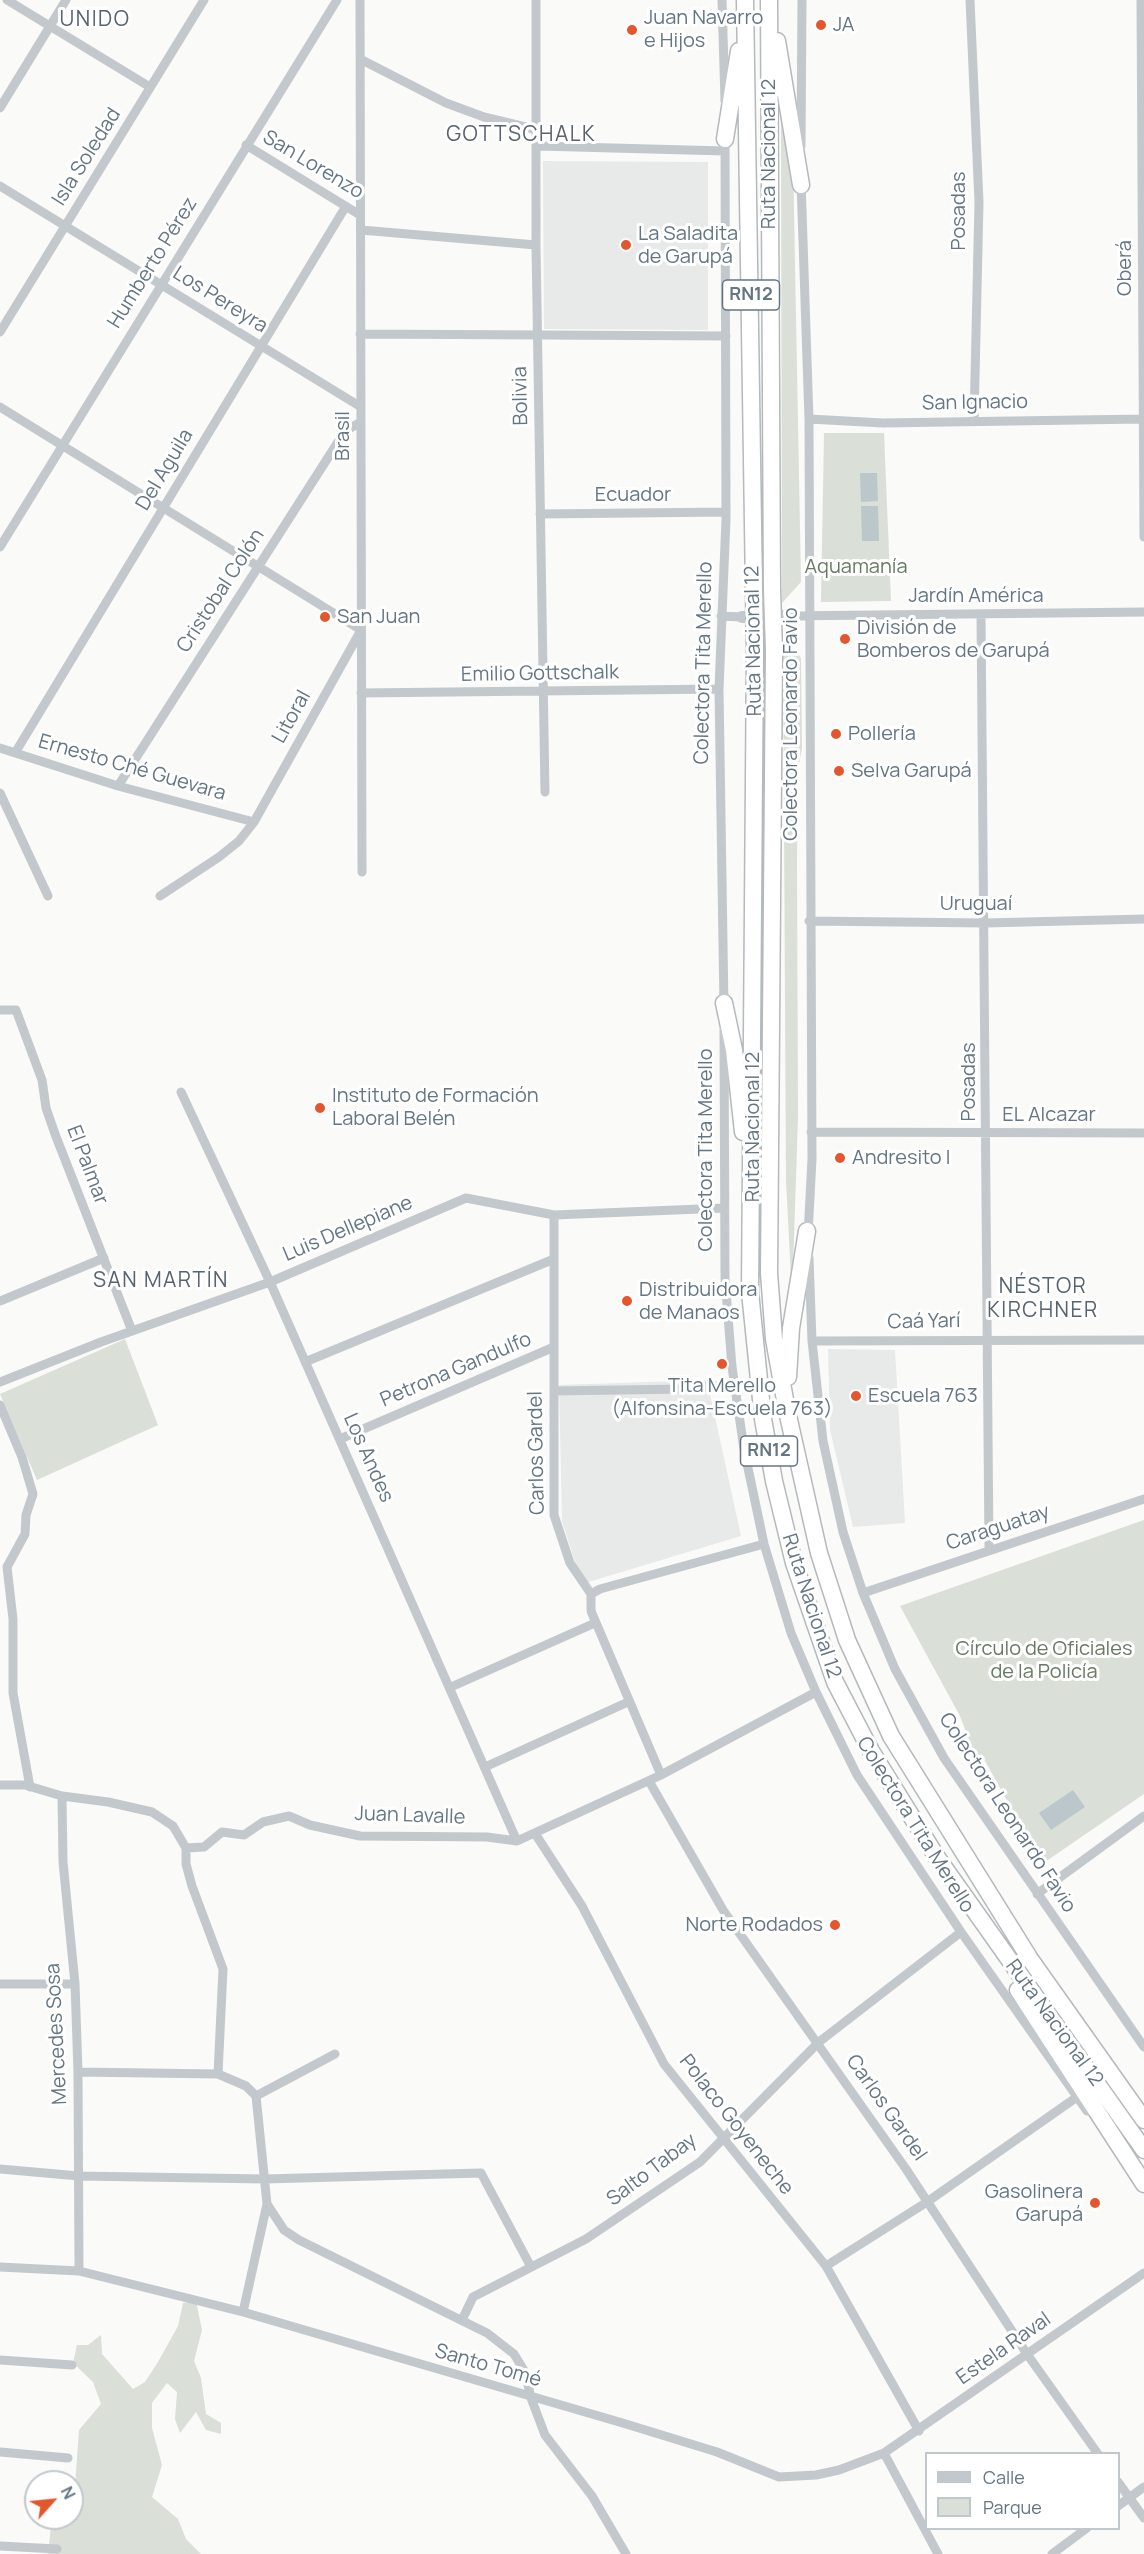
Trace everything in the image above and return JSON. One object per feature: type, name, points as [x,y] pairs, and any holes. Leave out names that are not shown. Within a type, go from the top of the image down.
[{"type":"highway","points":[[770,0],[801,185]]},
{"type":"highway","name":"Ruta Nacional 12","points":[[770,0],[774,651],[769,1273],[774,1339],[786,1411],[819,1553],[847,1640],[891,1736],[1030,1959],[1144,2120]]},
{"type":"highway","points":[[725,145],[745,3]]},
{"type":"highway","name":"Ruta Nacional 12","points":[[745,3],[755,651],[750,1292],[754,1345],[774,1481],[794,1563],[835,1682],[871,1751],[970,1906],[1144,2150]]},
{"type":"highway","points":[[724,1003],[734,1050],[752,1211]]},
{"type":"highway","points":[[786,1411],[791,1328],[807,1231]]},
{"type":"highway","points":[[970,1906],[1001,1964],[1144,2186]]},
{"type":"highway","points":[[1129,2099],[1144,2109]]},
{"type":"street","points":[[7,0],[150,87]]},
{"type":"street","points":[[0,108],[66,0]]},
{"type":"street","name":"Isla Soledad","points":[[0,332],[204,0]]},
{"type":"street","name":"Humberto Pérez","points":[[0,547],[337,0]]},
{"type":"street","name":"Brasil","points":[[360,0],[362,60],[360,215],[362,872]]},
{"type":"street","name":"Bolivia","points":[[536,0],[538,130],[536,245],[545,792]]},
{"type":"street","name":"Colectora Tita Merello","points":[[722,0],[725,145],[726,512],[719,689],[724,1003],[725,1278],[734,1384],[744,1449],[764,1544],[791,1633],[816,1692],[857,1775],[961,1932],[1077,2097],[1144,2186]]},
{"type":"street","name":"Colectora Leonardo Favio","points":[[802,0],[801,185],[809,420],[811,1132],[807,1231],[812,1341],[823,1441],[843,1532],[863,1593],[895,1669],[944,1758],[1144,2047]]},
{"type":"street","name":"Posadas","points":[[970,0],[979,202],[974,421]]},
{"type":"street","name":"Oberá","points":[[1141,0],[1144,537]]},
{"type":"street","points":[[362,60],[446,103],[484,117],[538,130]]},
{"type":"street","name":"San Lorenzo","points":[[246,145],[360,215]]},
{"type":"street","points":[[538,146],[725,145]]},
{"type":"street","name":"Los Pereyra","points":[[0,186],[361,406]]},
{"type":"street","name":"Del Aguila","points":[[15,753],[346,206]]},
{"type":"street","points":[[361,230],[536,245]]},
{"type":"street","points":[[360,334],[726,336]]},
{"type":"street","points":[[0,407],[361,630]]},
{"type":"street","name":"San Ignacio","points":[[809,420],[882,423],[1142,418]]},
{"type":"street","name":"Cristobal Colón","points":[[118,786],[345,430],[361,422]]},
{"type":"street","name":"Ecuador","points":[[540,514],[726,512]]},
{"type":"street","name":"Jardín América","points":[[785,616],[1144,612]]},
{"type":"street","name":"Posadas","points":[[981,614],[986,922],[989,1550]]},
{"type":"street","points":[[721,616],[785,616]]},
{"type":"street","name":"Litoral","points":[[160,896],[219,857],[239,841],[254,822],[361,630]]},
{"type":"street","name":"Emilio Gottschalk","points":[[361,693],[719,689]]},
{"type":"street","name":"Ernesto Ché Guevara","points":[[0,748],[118,786],[254,822]]},
{"type":"street","points":[[0,793],[48,896]]},
{"type":"street","name":"Uruguaí","points":[[809,921],[986,922],[1144,919]]},
{"type":"street","name":"El Palmar","points":[[0,1010],[16,1010],[42,1080],[46,1108],[55,1134],[132,1331]]},
{"type":"street","name":"Los Andes","points":[[181,1092],[306,1362],[517,1841]]},
{"type":"street","name":"EL Alcazar","points":[[811,1132],[1144,1133]]},
{"type":"street","name":"Luis Dellepiane","points":[[0,1382],[132,1331],[270,1282],[466,1198],[554,1215],[724,1208]]},
{"type":"street","name":"Carlos Gardel","points":[[554,1215],[554,1515],[570,1563],[591,1594],[591,1611],[595,1623],[661,1775]]},
{"type":"street","points":[[0,1301],[104,1258]]},
{"type":"street","points":[[306,1362],[554,1259]]},
{"type":"street","name":"Caá Yarí","points":[[812,1341],[1144,1340]]},
{"type":"street","name":"Petrona Gandulfo","points":[[340,1439],[554,1347]]},
{"type":"street","points":[[554,1391],[684,1389],[734,1384]]},
{"type":"street","points":[[0,1405],[22,1457],[33,1494],[26,1515],[25,1533],[7,1567],[13,1619],[13,1693],[30,1787]]},
{"type":"street","name":"Caraguatay","points":[[863,1593],[1144,1499]]},
{"type":"street","points":[[591,1594],[600,1589],[764,1544]]},
{"type":"street","points":[[451,1688],[595,1623]]},
{"type":"street","name":"Juan Lavalle","points":[[186,1848],[204,1847],[222,1832],[244,1834],[262,1822],[290,1816],[310,1825],[360,1836],[488,1837],[517,1841],[536,1835],[649,1781],[816,1692]]},
{"type":"street","points":[[485,1767],[628,1702]]},
{"type":"street","name":"Carlos Gardel","points":[[649,1781],[723,1910],[819,2042],[1027,2354],[1097,2452]]},
{"type":"street","points":[[0,1785],[30,1787],[63,1796],[108,1802],[152,1812],[173,1826],[186,1848],[186,1864],[192,1886],[223,1970],[218,2074]]},
{"type":"street","name":"Mercedes Sosa","points":[[63,1796],[63,1862],[75,1984],[78,2072],[79,2271]]},
{"type":"street","points":[[1037,1894],[1144,1816]]},
{"type":"street","name":"Polaco Goyeneche","points":[[536,1835],[582,1906],[664,2064],[825,2266],[919,2431]]},
{"type":"street","name":"Salto Tabay","points":[[462,2320],[473,2297],[586,2239],[662,2190],[700,2162],[722,2137],[819,2042],[961,1932]]},
{"type":"street","points":[[0,1984],[75,1984]]},
{"type":"street","points":[[256,2096],[335,2054]]},
{"type":"street","points":[[78,2072],[218,2074],[246,2086],[256,2096],[267,2204],[243,2312]]},
{"type":"street","points":[[825,2266],[927,2202],[1077,2097]]},
{"type":"street","points":[[0,2169],[80,2176],[265,2180],[481,2173],[531,2267]]},
{"type":"street","points":[[267,2204],[284,2230],[298,2240],[487,2333],[514,2354],[525,2372],[531,2398],[545,2435],[592,2496],[626,2554]]},
{"type":"street","name":"Santo Tomé","points":[[0,2267],[79,2271],[243,2312],[717,2452],[779,2477],[816,2475],[839,2470],[884,2453]]},
{"type":"street","name":"Estela Raval","points":[[884,2453],[919,2431],[1144,2273]]},
{"type":"street","points":[[0,2360],[72,2365]]},
{"type":"street","points":[[0,2452],[68,2458]]},
{"type":"street","points":[[884,2453],[925,2530]]},
{"type":"street","points":[[1120,2484],[1144,2518]]},
{"type":"street","points":[[1120,2505],[1144,2487]]},
{"type":"street","points":[[925,2530],[938,2554]]},
{"type":"street","points":[[1052,2554],[1086,2530]]},
{"type":"street","points":[[0,2546],[57,2549]]},
{"type":"shaded area","name":"La Saladita de Garupá","points":[[543,161],[708,162],[708,330],[544,329]]},
{"type":"shaded area","points":[[860,473],[877,473],[878,501],[861,502]]},
{"type":"shaded area","points":[[861,506],[878,506],[879,541],[862,541]]},
{"type":"shaded area","points":[[828,1349],[895,1350],[905,1523],[853,1527],[830,1430]]},
{"type":"shaded area","points":[[707,1380],[741,1536],[582,1584],[562,1521],[559,1385]]},
{"type":"shaded area","points":[[1073,1790],[1085,1807],[1051,1830],[1039,1813]]},
{"type":"green space","points":[[781,112],[793,159],[801,582],[782,603]]},
{"type":"green space","name":"Aquamanía","points":[[824,433],[884,433],[891,601],[821,602]]},
{"type":"green space","points":[[783,639],[801,658],[802,748],[798,769],[797,863],[798,1117],[792,1297],[786,1181]]},
{"type":"green space","points":[[125,1339],[158,1425],[37,1480],[0,1394]]},
{"type":"green space","name":"Círculo de Oficiales de la Policía","points":[[1144,1520],[1144,1794],[1042,1864],[984,1759],[977,1761],[960,1716],[900,1606]]},
{"type":"green space","points":[[196,2301],[202,2330],[194,2361],[201,2378],[206,2414],[221,2423],[221,2434],[206,2430],[196,2412],[180,2433],[175,2419],[177,2392],[167,2383],[152,2403],[152,2428],[162,2465],[152,2497],[178,2519],[186,2539],[201,2554],[48,2554],[51,2530],[84,2530],[84,2470],[76,2470],[79,2430],[101,2404],[93,2382],[73,2363],[77,2345],[88,2345],[101,2335],[102,2354],[133,2389],[145,2382],[158,2362],[178,2326],[183,2303]]},
{"type":"place","name":"JA","points":[[821,25]]},
{"type":"place","name":"Juan Navarro e Hijos","points":[[632,30]]},
{"type":"place","name":"La Saladita de Garupá","points":[[626,245]]},
{"type":"place","name":"San Juan","points":[[325,617]]},
{"type":"place","name":"División de Bomberos de Garupá","points":[[845,639]]},
{"type":"place","name":"Pollería","points":[[836,734]]},
{"type":"place","name":"Selva Garupá","points":[[839,771]]},
{"type":"place","name":"Instituto de Formación Laboral Belén","points":[[320,1108]]},
{"type":"place","name":"Andresito I","points":[[840,1158]]},
{"type":"place","name":"Distribuidora de Manaos","points":[[627,1301]]},
{"type":"place","name":"Tita Merello (Alfonsina-Escuela 763)","points":[[722,1364]]},
{"type":"place","name":"Escuela 763","points":[[856,1396]]},
{"type":"place","name":"Norte Rodados","points":[[835,1925]]},
{"type":"place","name":"Gasolinera Garupá","points":[[1095,2203]]},
{"type":"district","name":"UNIDO","points":[[95,20]]},
{"type":"district","name":"GOTTSCHALK","points":[[521,135]]},
{"type":"district","name":"SAN MARTÍN","points":[[161,1281]]},
{"type":"district","name":"NÉSTOR KIRCHNER","points":[[1043,1299]]}]
